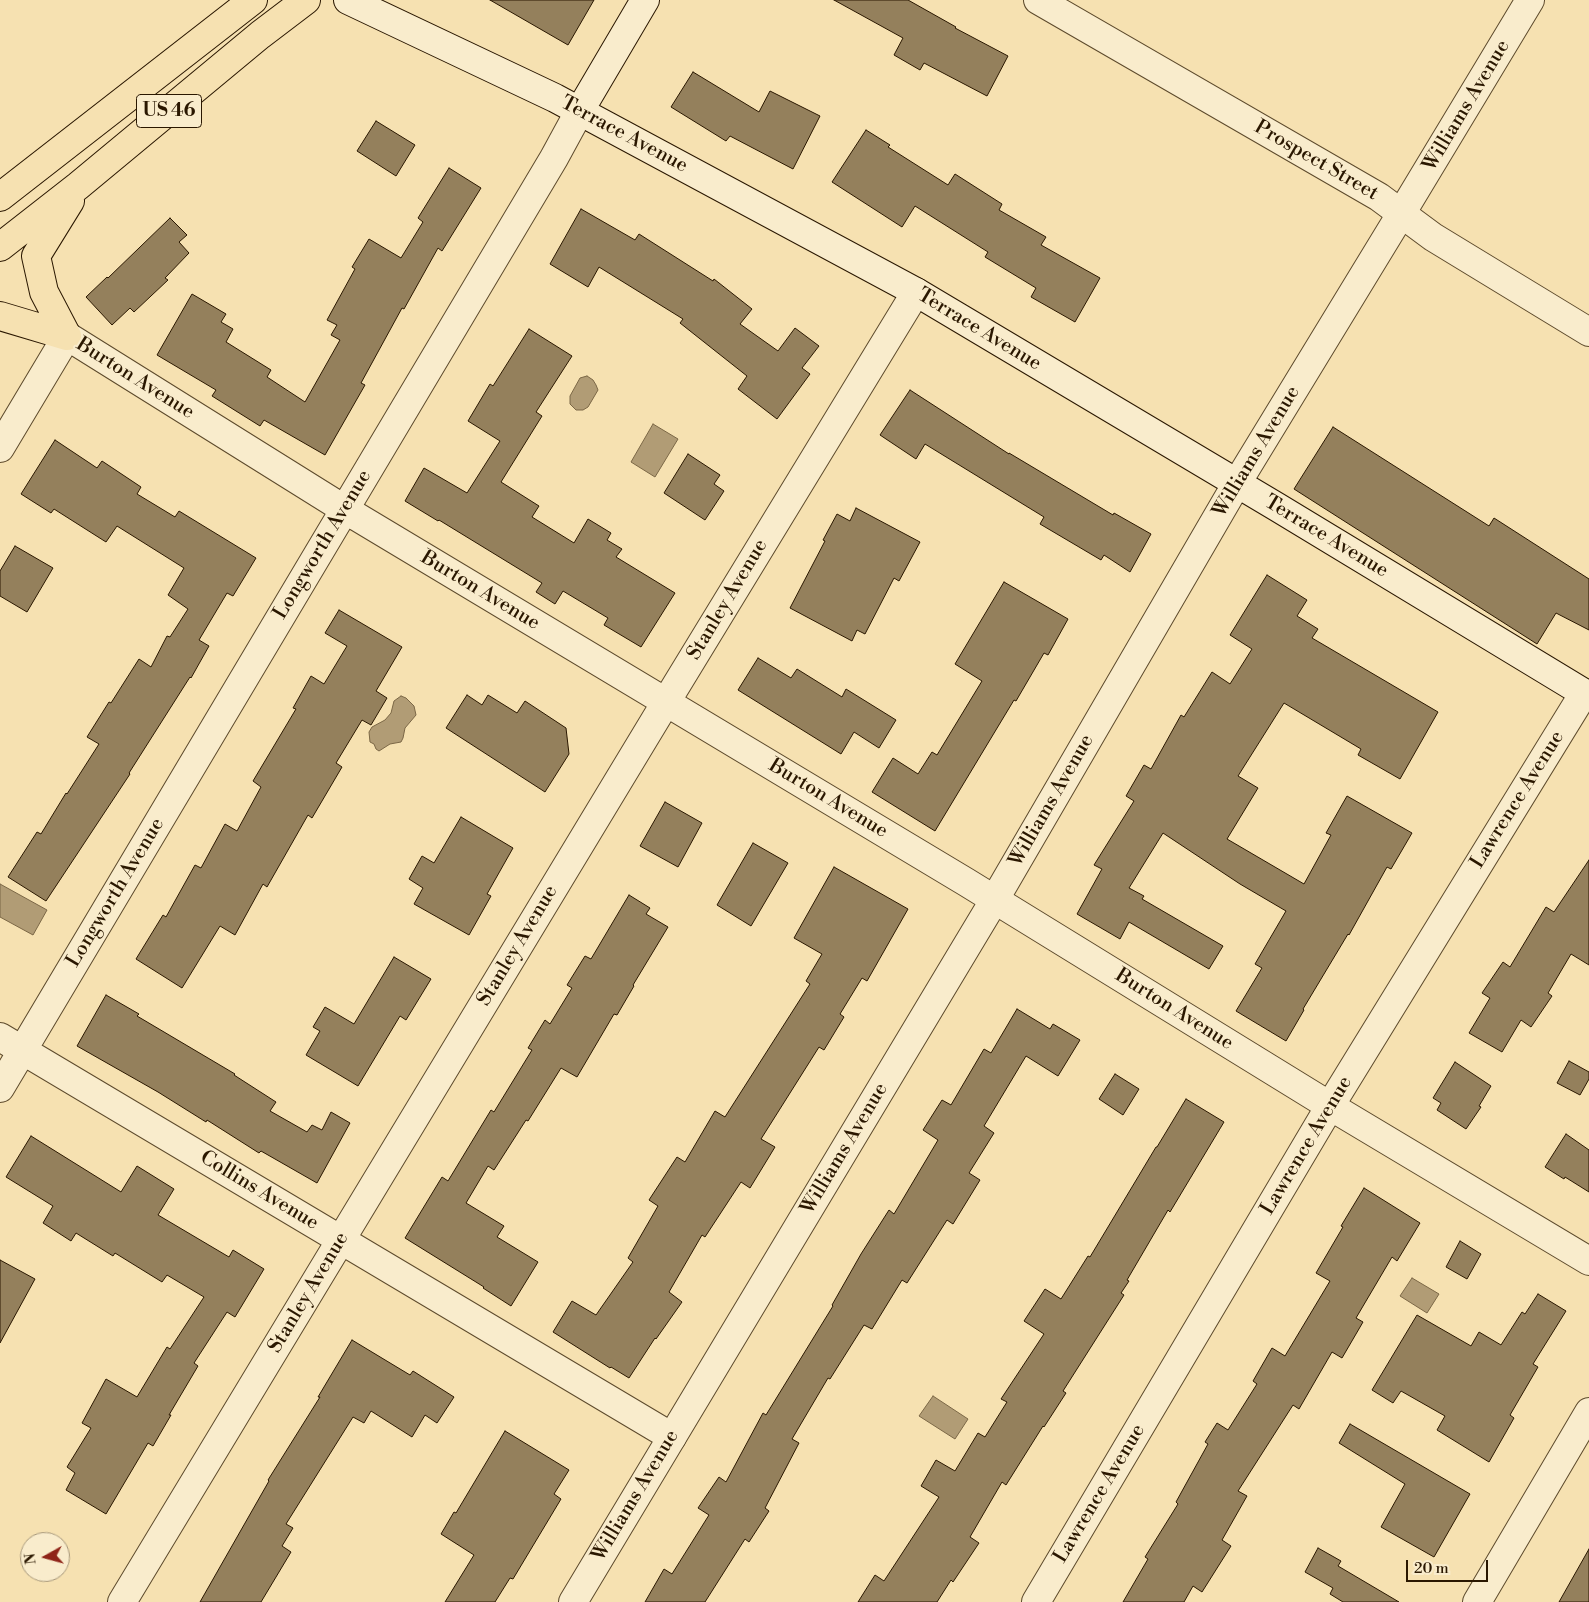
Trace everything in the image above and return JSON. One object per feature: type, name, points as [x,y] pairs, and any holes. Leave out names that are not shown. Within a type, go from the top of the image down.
[{"type":"highway","name":"US 46","points":[[0,197],[253,0]]},
{"type":"highway","name":"US 46","points":[[0,247],[78,186],[260,35],[306,0]]},
{"type":"highway","points":[[67,336],[44,292],[36,256],[78,186]]},
{"type":"highway","points":[[0,316],[67,336]]},
{"type":"street","name":"Terrace Avenue","points":[[348,0],[555,98],[916,292],[1586,695]]},
{"type":"street","name":"Longworth Avenue","points":[[0,1088],[11,1044],[344,509],[554,158],[645,0]]},
{"type":"street","name":"Prospect Street","points":[[1038,0],[1379,197],[1434,237],[1589,332]]},
{"type":"street","name":"Williams Avenue","points":[[573,1602],[995,899],[1237,484],[1530,0]]},
{"type":"street","name":"Stanley Avenue","points":[[122,1602],[916,292]]},
{"type":"street","name":"Burton Avenue","points":[[67,336],[344,509],[995,899],[1330,1106],[1589,1261]]},
{"type":"street","points":[[0,448],[67,336]]},
{"type":"street","name":"Lawrence Avenue","points":[[1036,1602],[1330,1106],[1586,695]]},
{"type":"street","name":"Collins Avenue","points":[[11,1044],[672,1437]]},
{"type":"street","points":[[1477,1602],[1589,1412]]},
{"type":"shaded area","points":[[587,376],[593,380],[598,390],[588,407],[583,410],[576,410],[570,404],[570,396],[580,378]]},
{"type":"shaded area","points":[[653,424],[678,439],[655,477],[631,462]]},
{"type":"shaded area","points":[[401,696],[414,706],[416,715],[405,728],[401,742],[390,744],[379,751],[370,742],[369,732],[372,727],[385,720],[391,713],[394,701]]},
{"type":"shaded area","points":[[0,884],[47,910],[33,935],[0,917]]},
{"type":"shaded area","points":[[1412,1278],[1439,1294],[1427,1313],[1400,1296]]},
{"type":"shaded area","points":[[933,1396],[968,1419],[955,1439],[919,1416]]},
{"type":"building","points":[[490,0],[594,0],[568,45]]},
{"type":"building","points":[[834,0],[908,0],[1008,56],[987,96],[924,63],[920,70],[894,55],[903,38]]},
{"type":"building","points":[[693,72],[759,112],[770,91],[820,116],[793,169],[730,136],[726,141],[671,107]]},
{"type":"building","points":[[376,121],[415,145],[396,176],[357,151]]},
{"type":"building","points":[[866,130],[890,145],[888,147],[948,185],[955,174],[1002,204],[999,210],[1046,237],[1041,245],[1100,278],[1075,322],[1031,297],[1036,288],[985,257],[988,252],[915,206],[902,227],[832,182]]},
{"type":"building","points":[[449,168],[481,188],[442,251],[438,248],[404,309],[402,308],[361,383],[365,385],[325,455],[264,420],[260,426],[212,396],[216,390],[157,355],[192,294],[226,314],[221,322],[233,329],[226,342],[271,370],[267,377],[305,402],[340,340],[331,335],[337,325],[327,320],[355,269],[352,267],[369,239],[401,258],[423,222],[418,218]]},
{"type":"building","points":[[581,209],[635,240],[639,234],[713,281],[714,279],[752,309],[740,324],[778,351],[795,328],[819,346],[802,368],[810,374],[777,419],[738,389],[747,376],[680,323],[683,319],[599,267],[588,287],[550,264]]},
{"type":"building","points":[[170,218],[187,235],[179,242],[189,253],[165,278],[168,280],[134,312],[130,308],[112,325],[86,297]]},
{"type":"building","points":[[529,329],[572,356],[536,412],[542,416],[501,482],[539,506],[532,517],[574,543],[588,519],[611,533],[607,540],[622,549],[616,557],[675,593],[641,647],[604,625],[608,618],[563,591],[555,604],[536,592],[542,583],[405,501],[424,468],[467,493],[500,441],[468,421],[490,384],[493,386]]},
{"type":"building","points":[[910,390],[1009,454],[1113,515],[1114,513],[1151,534],[1130,572],[1104,555],[1101,560],[1040,524],[1044,517],[925,444],[916,459],[880,435]]},
{"type":"building","points":[[1333,427],[1489,526],[1494,518],[1589,579],[1589,630],[1556,613],[1537,644],[1294,489]]},
{"type":"building","points":[[55,440],[97,468],[102,461],[141,487],[137,494],[175,517],[179,511],[256,558],[233,596],[227,593],[199,640],[209,646],[191,678],[46,901],[8,877],[37,832],[41,834],[99,744],[87,737],[109,702],[111,703],[139,659],[151,667],[167,636],[170,637],[188,609],[168,595],[184,568],[117,526],[106,542],[54,509],[51,513],[21,494]]},
{"type":"building","points":[[688,454],[720,475],[714,484],[724,491],[705,520],[664,493]]},
{"type":"building","points":[[856,508],[920,542],[899,581],[894,578],[865,634],[857,630],[852,641],[790,608],[837,514],[850,521]]},
{"type":"building","points":[[15,546],[53,568],[27,612],[0,596],[0,571]]},
{"type":"building","points":[[1267,575],[1307,600],[1297,616],[1318,629],[1312,638],[1438,712],[1400,779],[1358,755],[1361,749],[1284,703],[1238,776],[1258,788],[1227,839],[1304,884],[1331,835],[1326,833],[1347,796],[1412,833],[1391,869],[1387,867],[1286,1041],[1236,1011],[1262,968],[1255,964],[1286,911],[1240,884],[1163,833],[1129,888],[1144,896],[1142,899],[1223,946],[1209,969],[1129,922],[1120,939],[1077,914],[1102,869],[1094,865],[1134,801],[1126,796],[1144,765],[1151,769],[1181,715],[1184,717],[1212,672],[1230,684],[1252,649],[1230,635]]},
{"type":"building","points":[[1004,582],[1068,619],[1048,655],[1044,653],[1016,701],[1014,700],[935,831],[872,792],[893,758],[918,774],[932,752],[937,755],[982,681],[955,664]]},
{"type":"building","points":[[339,610],[402,647],[376,691],[387,698],[371,725],[362,720],[336,763],[342,767],[312,818],[308,815],[267,887],[263,884],[235,935],[220,926],[182,988],[136,959],[163,915],[166,917],[195,865],[201,868],[225,824],[237,831],[261,787],[253,781],[296,709],[293,708],[311,676],[324,684],[347,646],[325,633]]},
{"type":"building","points":[[758,658],[791,678],[797,669],[842,697],[846,689],[896,720],[879,748],[854,732],[841,754],[738,690]]},
{"type":"building","points":[[467,695],[482,705],[488,695],[517,713],[525,701],[566,728],[569,754],[545,792],[446,728]]},
{"type":"building","points":[[665,802],[702,823],[678,867],[640,846]]},
{"type":"building","points":[[461,817],[513,848],[487,894],[491,896],[469,935],[414,904],[423,888],[409,879],[422,856],[434,863]]},
{"type":"building","points":[[753,843],[788,863],[751,926],[717,905]]},
{"type":"building","points":[[1589,860],[1589,965],[1571,954],[1548,993],[1552,996],[1531,1027],[1521,1020],[1502,1052],[1469,1033],[1490,998],[1482,993],[1503,962],[1510,967],[1546,907],[1554,912]]},
{"type":"building","points":[[834,867],[908,909],[867,981],[862,978],[840,1014],[844,1017],[824,1050],[819,1047],[761,1139],[775,1147],[750,1188],[741,1182],[705,1237],[702,1235],[669,1292],[682,1302],[655,1338],[629,1378],[553,1332],[572,1301],[596,1315],[633,1262],[628,1258],[658,1206],[649,1200],[677,1157],[685,1162],[715,1111],[725,1117],[810,984],[806,981],[822,954],[794,938]]},
{"type":"building","points":[[629,895],[650,908],[646,914],[668,927],[617,1015],[614,1014],[577,1077],[561,1068],[528,1121],[526,1120],[494,1170],[488,1166],[466,1203],[504,1226],[497,1237],[538,1262],[511,1306],[405,1238],[442,1177],[448,1181],[491,1110],[494,1112],[532,1050],[528,1048],[545,1020],[550,1024],[572,988],[567,985],[585,956],[591,959]]},
{"type":"building","points":[[394,957],[431,979],[406,1020],[400,1016],[358,1086],[306,1055],[320,1031],[313,1027],[325,1007],[354,1024]]},
{"type":"building","points":[[106,995],[139,1014],[137,1016],[235,1074],[276,1102],[270,1111],[307,1132],[312,1125],[322,1130],[331,1112],[350,1123],[317,1183],[261,1151],[259,1153],[207,1120],[206,1122],[77,1046]]},
{"type":"building","points":[[1017,1009],[1050,1029],[1053,1024],[1080,1040],[1058,1076],[1026,1056],[984,1126],[994,1133],[969,1173],[980,1180],[953,1224],[947,1220],[907,1283],[902,1280],[872,1329],[864,1325],[830,1379],[828,1378],[792,1439],[799,1443],[765,1508],[769,1511],[749,1542],[745,1539],[705,1602],[645,1602],[664,1569],[672,1574],[709,1515],[698,1508],[719,1477],[726,1482],[763,1413],[766,1415],[833,1306],[861,1254],[889,1210],[894,1214],[938,1140],[923,1130],[942,1100],[951,1105],[984,1049],[991,1053]]},
{"type":"building","points":[[1569,1061],[1589,1072],[1589,1079],[1580,1095],[1557,1083]]},
{"type":"building","points":[[1455,1062],[1491,1086],[1479,1106],[1481,1107],[1466,1129],[1437,1110],[1441,1103],[1433,1098]]},
{"type":"building","points":[[1115,1074],[1139,1089],[1123,1115],[1099,1099]]},
{"type":"building","points":[[1186,1099],[1224,1122],[1170,1212],[1168,1210],[1127,1280],[1129,1281],[1121,1293],[1124,1295],[1063,1391],[1066,1393],[1006,1485],[1002,1482],[970,1537],[979,1543],[937,1602],[858,1602],[875,1575],[884,1581],[939,1497],[921,1486],[936,1460],[955,1471],[978,1433],[985,1437],[1007,1402],[1001,1399],[1044,1334],[1024,1321],[1045,1289],[1061,1299],[1088,1256],[1090,1257]]},
{"type":"building","points":[[1566,1134],[1589,1150],[1589,1192],[1545,1167]]},
{"type":"building","points":[[31,1136],[121,1192],[137,1166],[174,1189],[158,1215],[229,1257],[233,1250],[264,1269],[235,1317],[227,1312],[194,1363],[198,1366],[153,1446],[148,1443],[106,1514],[66,1490],[75,1473],[67,1467],[91,1428],[82,1423],[106,1379],[137,1397],[167,1347],[170,1349],[204,1297],[167,1275],[162,1282],[115,1253],[113,1256],[76,1233],[71,1241],[43,1223],[53,1206],[6,1177]]},
{"type":"building","points":[[1364,1188],[1420,1223],[1397,1261],[1392,1257],[1356,1318],[1363,1322],[1342,1358],[1332,1352],[1299,1409],[1293,1405],[1238,1491],[1247,1496],[1222,1540],[1231,1546],[1202,1592],[1193,1586],[1184,1602],[1123,1602],[1148,1559],[1145,1557],[1178,1504],[1176,1502],[1208,1444],[1205,1442],[1217,1423],[1228,1430],[1257,1384],[1253,1381],[1272,1348],[1285,1356],[1330,1281],[1316,1273]]},
{"type":"building","points":[[1460,1241],[1481,1254],[1467,1279],[1446,1267]]},
{"type":"building","points":[[0,1260],[35,1279],[0,1343]]},
{"type":"building","points":[[1538,1294],[1566,1311],[1533,1364],[1538,1367],[1510,1415],[1514,1418],[1489,1462],[1437,1430],[1445,1416],[1401,1391],[1393,1403],[1372,1390],[1417,1315],[1471,1346],[1479,1332],[1501,1345],[1522,1312],[1525,1314]]},
{"type":"building","points":[[352,1340],[410,1375],[413,1371],[454,1397],[437,1423],[425,1415],[412,1437],[371,1411],[364,1423],[353,1417],[286,1524],[293,1528],[282,1546],[291,1552],[261,1602],[200,1602],[268,1480],[320,1397],[318,1397]]},
{"type":"building","points":[[1350,1424],[1470,1494],[1434,1557],[1381,1527],[1405,1484],[1339,1443]]},
{"type":"building","points":[[505,1431],[569,1470],[554,1494],[561,1499],[513,1579],[510,1578],[495,1602],[445,1602],[474,1555],[441,1534],[454,1512],[456,1513]]},
{"type":"building","points":[[1318,1548],[1341,1561],[1338,1566],[1399,1602],[1343,1602],[1330,1594],[1333,1588],[1305,1572]]},
{"type":"building","points":[[1589,1549],[1589,1602],[1559,1602]]}]
